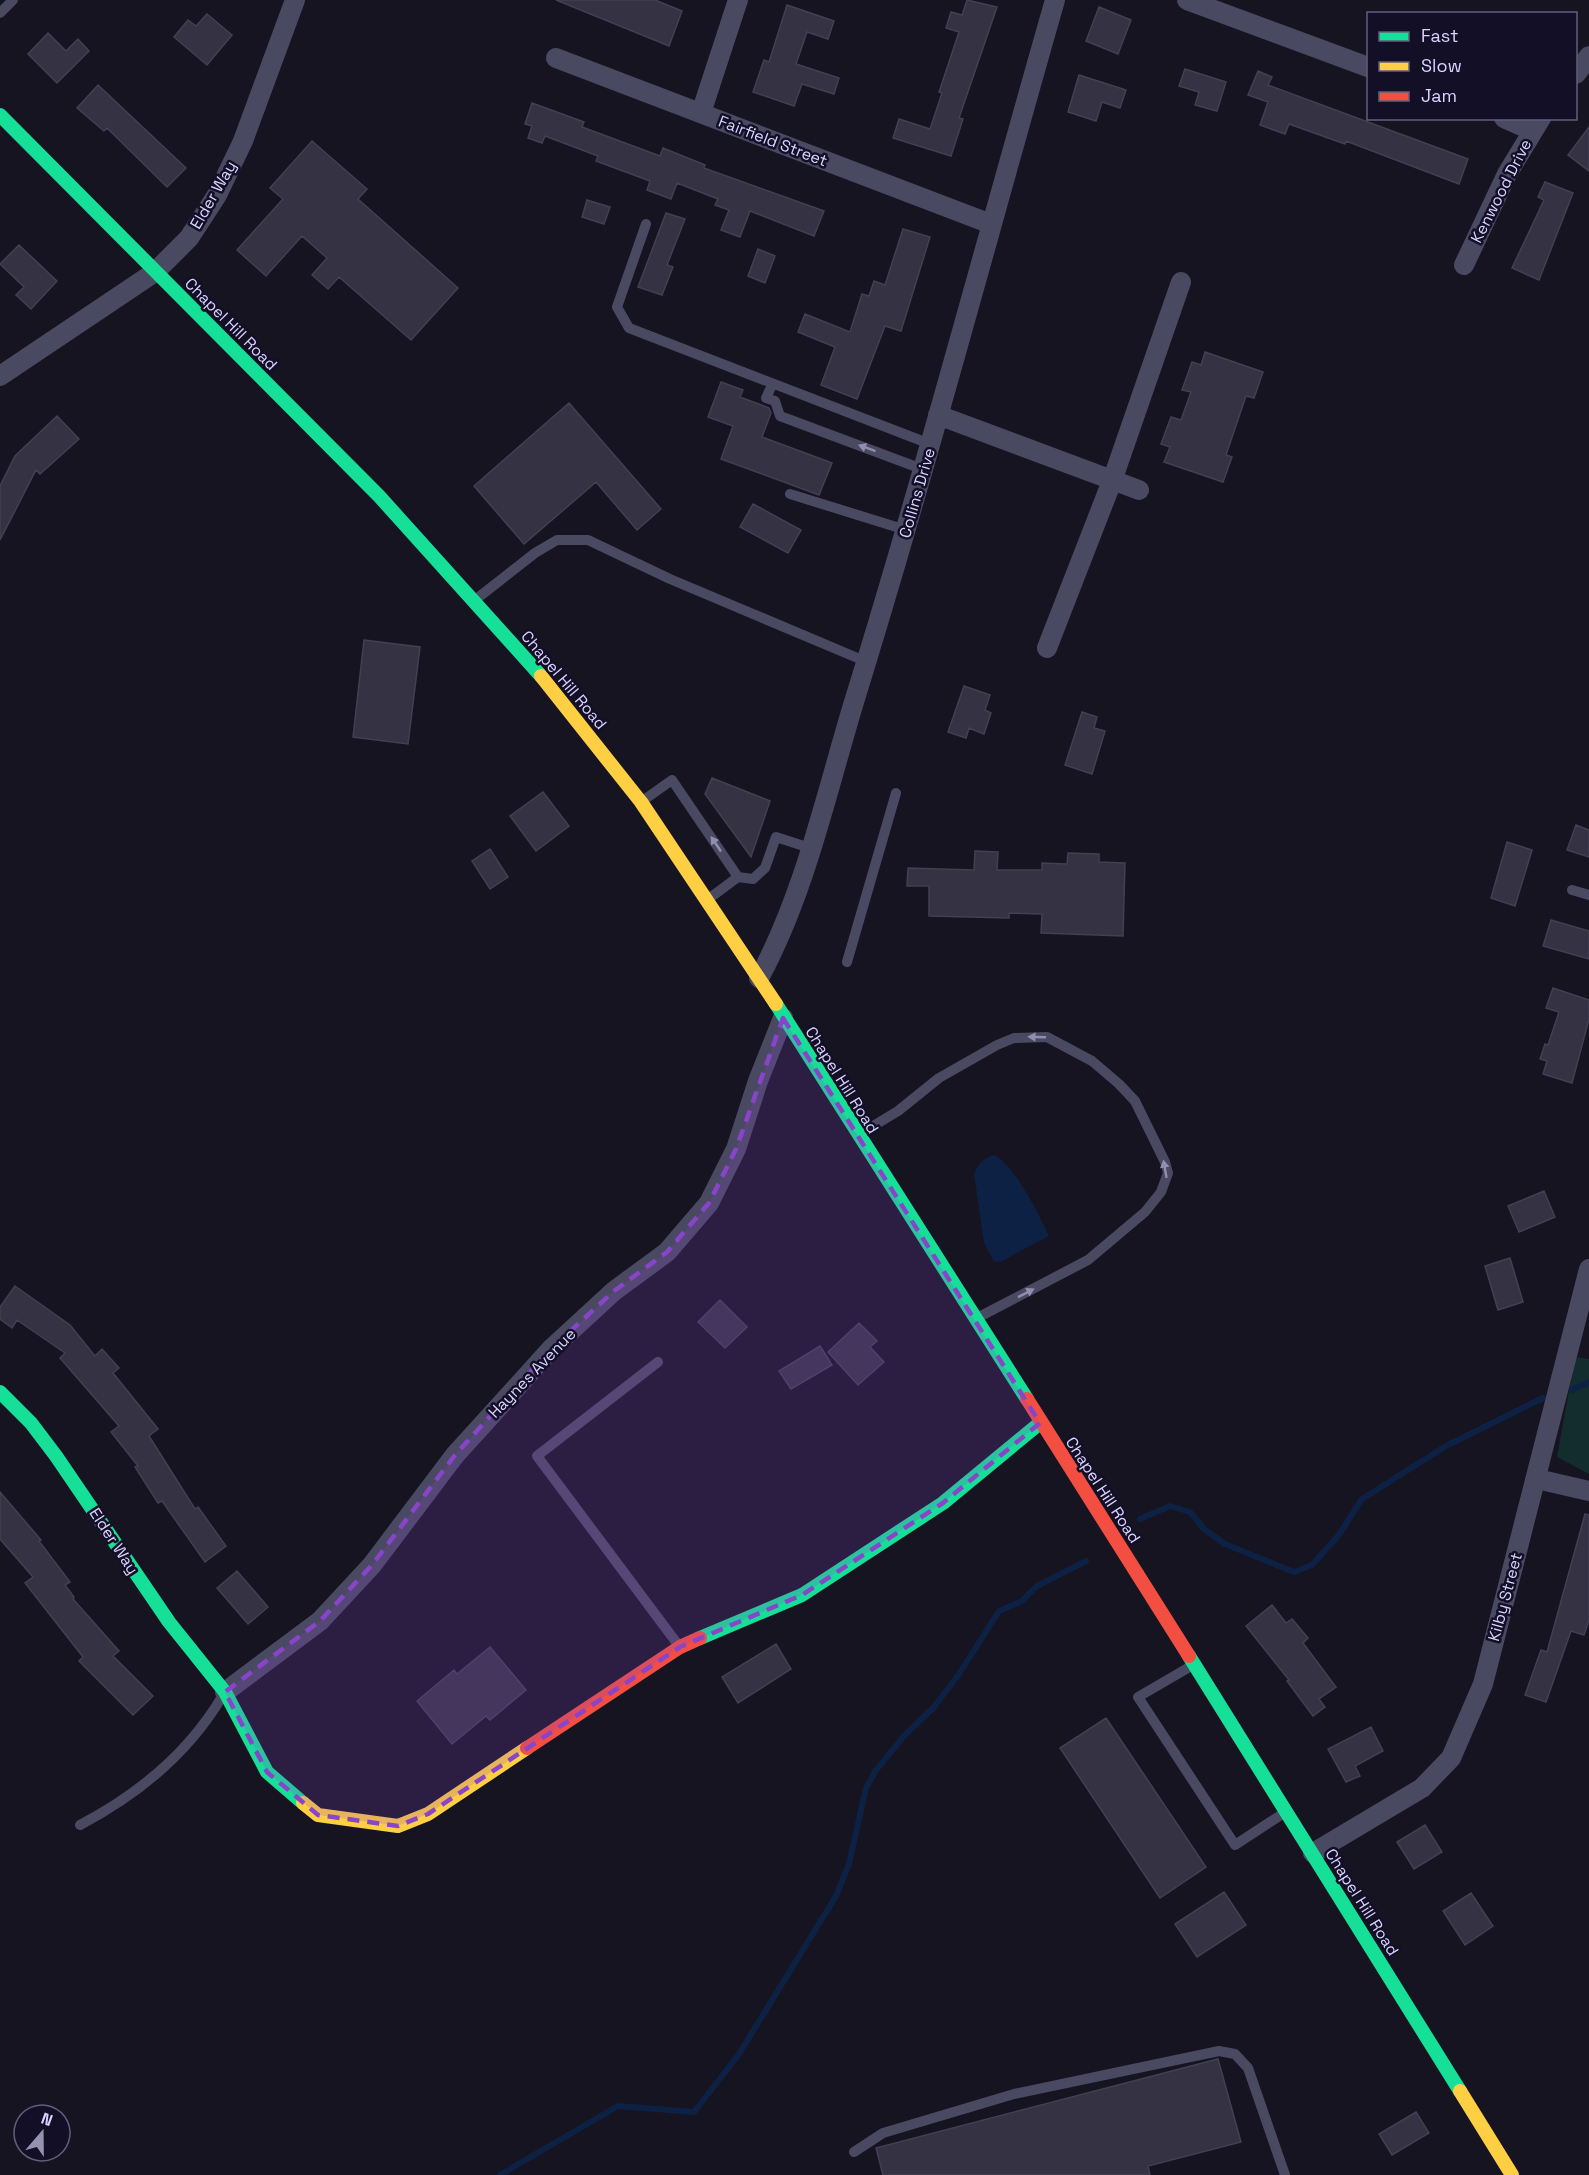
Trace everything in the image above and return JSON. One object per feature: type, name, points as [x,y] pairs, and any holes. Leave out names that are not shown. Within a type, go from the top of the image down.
[{"type":"main road","name":"Chapel Hill Road","points":[[0,115],[357,473],[475,600],[566,705],[641,802],[759,978],[1287,1811],[1512,2175]]},
{"type":"main road","name":"Elder Way","points":[[0,1392],[31,1423],[56,1455],[168,1622],[225,1692],[267,1772],[318,1815],[398,1827],[429,1814],[680,1647],[802,1595],[943,1503],[1040,1423]]},
{"type":"street","name":"Elder Way","points":[[0,376],[155,272],[189,237],[217,195],[243,141],[296,0]]},
{"type":"street","points":[[701,113],[738,0]]},
{"type":"street","name":"Collins Drive","points":[[759,978],[780,940],[867,662],[1055,0]]},
{"type":"street","points":[[1186,0],[1367,67]]},
{"type":"street","points":[[1577,71],[1589,56]]},
{"type":"street","name":"Fairfield Street","points":[[556,58],[991,224]]},
{"type":"street","points":[[1515,120],[1536,124]]},
{"type":"street","name":"Kenwood Drive","points":[[1464,265],[1507,174],[1536,124]]},
{"type":"street","points":[[1047,648],[1112,481],[1181,282]]},
{"type":"street","points":[[938,415],[1139,490]]},
{"type":"street","name":"Haynes Avenue","points":[[225,1692],[320,1621],[372,1565],[455,1455],[552,1348],[614,1291],[668,1252],[709,1203],[736,1149],[783,1018]]},
{"type":"street","name":"Kilby Street","points":[[1313,1853],[1422,1788],[1451,1758],[1483,1684],[1589,1269]]},
{"type":"street","points":[[1537,1479],[1589,1491]]},
{"type":"lane","points":[[0,13],[13,0]]},
{"type":"lane","points":[[646,224],[617,307],[629,328],[930,444]]},
{"type":"lane","points":[[772,385],[766,398],[775,401],[780,416],[922,469]]},
{"type":"lane","points":[[790,494],[906,530]]},
{"type":"lane","points":[[475,600],[535,553],[557,540],[588,540],[670,579],[867,662]]},
{"type":"lane","points":[[641,802],[672,780],[738,877]]},
{"type":"lane","points":[[847,962],[896,793]]},
{"type":"lane","points":[[707,900],[738,877],[753,879],[765,868],[776,837],[810,848]]},
{"type":"lane","points":[[1572,890],[1589,895]]},
{"type":"lane","points":[[857,1135],[898,1111],[939,1078],[1014,1038],[1047,1037],[1064,1044],[1092,1061],[1135,1101],[1165,1162],[1168,1173],[1161,1192],[1145,1212],[1088,1260],[974,1320]]},
{"type":"lane","points":[[658,1362],[537,1456],[680,1647]]},
{"type":"lane","points":[[1193,1665],[1138,1697],[1235,1845],[1287,1811]]},
{"type":"lane","points":[[80,1825],[108,1810],[147,1783],[183,1750],[207,1722],[225,1692]]},
{"type":"lane","points":[[854,2152],[884,2133],[1014,2094],[1219,2051],[1235,2054],[1248,2068],[1285,2175]]},
{"type":"highlighted area","points":[[783,1018],[1040,1423],[943,1503],[802,1595],[680,1647],[428,1814],[398,1826],[318,1815],[267,1772],[225,1692],[320,1621],[372,1565],[455,1455],[552,1348],[614,1291],[667,1252],[709,1203],[736,1149]]},
{"type":"green space","points":[[1575,1357],[1589,1359],[1589,1474],[1557,1457]]},
{"type":"water","points":[[995,1155],[1004,1162],[1019,1181],[1049,1236],[1002,1261],[994,1262],[984,1243],[974,1174],[982,1162]]},
{"type":"building","points":[[556,0],[655,0],[682,11],[669,46]]},
{"type":"building","points":[[967,0],[997,7],[959,118],[963,119],[951,156],[893,138],[899,119],[930,129],[942,93],[939,92],[959,32],[946,28],[951,12],[962,15]]},
{"type":"building","points":[[787,5],[834,21],[828,39],[807,32],[796,64],[839,78],[834,94],[802,84],[794,106],[753,92],[764,60],[769,62]]},
{"type":"building","points":[[1099,7],[1131,20],[1118,54],[1086,41]]},
{"type":"building","points":[[207,14],[232,35],[207,65],[174,37],[188,20],[196,26]]},
{"type":"building","points":[[48,33],[66,51],[78,39],[89,51],[57,83],[28,54]]},
{"type":"building","points":[[1185,69],[1226,82],[1217,111],[1195,105],[1199,92],[1179,86]]},
{"type":"building","points":[[1258,71],[1272,77],[1268,85],[1468,159],[1459,184],[1346,141],[1345,144],[1289,124],[1285,134],[1260,125],[1268,102],[1248,95]]},
{"type":"building","points":[[1079,75],[1126,90],[1120,108],[1102,102],[1096,121],[1068,112]]},
{"type":"building","points":[[98,85],[186,168],[167,187],[107,128],[104,131],[77,108]]},
{"type":"building","points":[[532,103],[584,122],[582,127],[660,156],[663,148],[705,165],[704,168],[824,211],[814,236],[750,211],[740,237],[721,230],[729,210],[715,205],[718,199],[677,183],[671,199],[647,190],[650,181],[596,161],[598,156],[545,136],[542,143],[528,138],[532,126],[525,124]]},
{"type":"building","points":[[1589,127],[1589,171],[1568,155]]},
{"type":"building","points":[[312,141],[367,189],[358,199],[458,288],[411,340],[339,277],[328,289],[312,275],[327,258],[302,236],[266,276],[237,250],[283,199],[270,188]]},
{"type":"building","points":[[1545,182],[1573,193],[1539,280],[1512,268],[1544,200],[1538,197]]},
{"type":"building","points":[[587,200],[610,207],[604,224],[582,217]]},
{"type":"building","points":[[666,213],[685,219],[667,265],[673,267],[662,295],[638,287]]},
{"type":"building","points":[[903,229],[930,237],[901,331],[885,326],[857,399],[821,385],[835,347],[798,332],[805,314],[850,332],[862,294],[869,296],[874,281],[885,285]]},
{"type":"building","points":[[19,245],[57,281],[31,309],[16,295],[24,287],[0,264]]},
{"type":"building","points":[[758,249],[775,256],[765,283],[748,276]]},
{"type":"building","points":[[1205,352],[1263,372],[1254,398],[1246,396],[1226,455],[1232,457],[1223,482],[1164,462],[1170,447],[1161,444],[1171,417],[1181,420],[1191,392],[1182,390],[1192,362],[1201,365]]},
{"type":"building","points":[[721,382],[743,390],[740,397],[769,408],[771,413],[762,437],[832,463],[819,495],[721,459],[733,426],[708,417]]},
{"type":"building","points":[[569,403],[661,509],[637,530],[596,482],[524,544],[474,486]]},
{"type":"building","points":[[57,416],[79,439],[40,474],[36,470],[0,540],[0,486],[15,456]]},
{"type":"building","points":[[753,504],[801,530],[788,553],[740,527]]},
{"type":"building","points":[[364,640],[420,647],[408,744],[353,737]]},
{"type":"building","points":[[964,686],[990,695],[985,710],[991,713],[984,734],[969,728],[966,738],[948,732]]},
{"type":"building","points":[[1082,712],[1097,717],[1094,728],[1105,731],[1092,774],[1065,765]]},
{"type":"building","points":[[712,778],[770,801],[751,857],[705,794]]},
{"type":"building","points":[[543,792],[569,826],[536,851],[510,816]]},
{"type":"building","points":[[1576,825],[1589,830],[1589,857],[1567,850]]},
{"type":"building","points":[[1507,842],[1532,850],[1515,906],[1491,898]]},
{"type":"building","points":[[490,849],[508,877],[490,889],[472,861]]},
{"type":"building","points":[[975,851],[998,852],[997,870],[1042,870],[1042,863],[1067,864],[1068,853],[1099,854],[1099,862],[1125,863],[1123,936],[1041,933],[1042,914],[1009,913],[1009,918],[929,916],[929,886],[907,886],[908,868],[974,870]]},
{"type":"building","points":[[1551,920],[1589,931],[1589,959],[1543,946]]},
{"type":"building","points":[[1553,988],[1589,1000],[1589,1019],[1572,1083],[1543,1074],[1547,1061],[1540,1059],[1545,1044],[1548,1045],[1559,1012],[1546,1008]]},
{"type":"building","points":[[1544,1191],[1555,1217],[1519,1232],[1508,1206]]},
{"type":"building","points":[[1510,1258],[1523,1302],[1498,1310],[1485,1266]]},
{"type":"building","points":[[15,1286],[70,1325],[95,1356],[102,1349],[119,1368],[113,1373],[158,1429],[149,1436],[195,1509],[198,1507],[226,1546],[205,1562],[162,1501],[158,1503],[135,1467],[138,1466],[111,1432],[119,1426],[60,1358],[65,1353],[17,1320],[12,1328],[0,1319],[0,1307]]},
{"type":"building","points":[[720,1300],[747,1327],[725,1348],[698,1322]]},
{"type":"building","points":[[859,1323],[877,1341],[870,1347],[884,1362],[858,1385],[828,1352]]},
{"type":"building","points":[[820,1346],[832,1365],[791,1389],[779,1371]]},
{"type":"building","points":[[0,1492],[41,1540],[39,1541],[70,1582],[65,1585],[74,1597],[73,1599],[119,1651],[113,1656],[153,1696],[133,1715],[79,1661],[83,1657],[25,1583],[33,1577],[0,1539]]},
{"type":"building","points":[[1585,1514],[1589,1515],[1589,1620],[1584,1635],[1571,1631],[1546,1702],[1525,1695],[1541,1650],[1547,1652]]},
{"type":"building","points":[[237,1571],[268,1607],[248,1624],[217,1588]]},
{"type":"building","points":[[1272,1605],[1286,1623],[1292,1619],[1308,1638],[1303,1643],[1336,1687],[1319,1699],[1325,1707],[1313,1716],[1287,1681],[1289,1680],[1246,1626]]},
{"type":"building","points":[[776,1644],[791,1669],[738,1703],[722,1677]]},
{"type":"building","points":[[490,1647],[526,1690],[490,1720],[486,1716],[452,1744],[417,1701],[454,1670],[457,1674]]},
{"type":"building","points":[[1106,1718],[1206,1867],[1160,1898],[1060,1748]]},
{"type":"building","points":[[1371,1727],[1383,1751],[1355,1766],[1360,1776],[1346,1782],[1328,1749]]},
{"type":"building","points":[[1425,1825],[1442,1852],[1414,1869],[1397,1842]]},
{"type":"building","points":[[1224,1892],[1246,1925],[1197,1957],[1175,1924]]},
{"type":"building","points":[[1471,1893],[1493,1926],[1465,1945],[1443,1911]]},
{"type":"building","points":[[1218,2059],[1241,2142],[1148,2166],[1150,2175],[883,2175],[876,2148]]},
{"type":"building","points":[[1416,2112],[1429,2133],[1392,2155],[1379,2134]]},
{"type":"waterway","points":[[1572,1390],[1589,1382]]},
{"type":"waterway","points":[[1140,1519],[1170,1506],[1190,1512],[1204,1529],[1225,1544],[1294,1572],[1312,1565],[1338,1536],[1362,1499],[1446,1446],[1543,1398]]},
{"type":"waterway","points":[[500,2175],[618,2106],[694,2112],[739,2054],[836,1896],[849,1864],[866,1788],[876,1770],[904,1736],[934,1707],[959,1674],[999,1611],[1022,1601],[1037,1586],[1086,1561]]},
{"type":"traffic: fast","points":[[0,115],[379,496],[541,676]]},
{"type":"traffic: fast","points":[[776,1004],[1027,1399]]},
{"type":"traffic: fast","points":[[0,1392],[31,1423],[56,1456],[169,1622],[225,1692],[267,1772],[303,1803]]},
{"type":"traffic: fast","points":[[700,1638],[802,1595],[943,1503],[1040,1423]]},
{"type":"traffic: fast","points":[[1189,1656],[1460,2091]]},
{"type":"traffic: slow","points":[[541,676],[641,802],[776,1004]]},
{"type":"traffic: slow","points":[[303,1803],[318,1815],[398,1826],[428,1814],[527,1748]]},
{"type":"traffic: slow","points":[[1460,2091],[1512,2175]]},
{"type":"traffic: jam","points":[[1027,1399],[1189,1656]]},
{"type":"traffic: jam","points":[[527,1748],[680,1647],[700,1638]]}]
